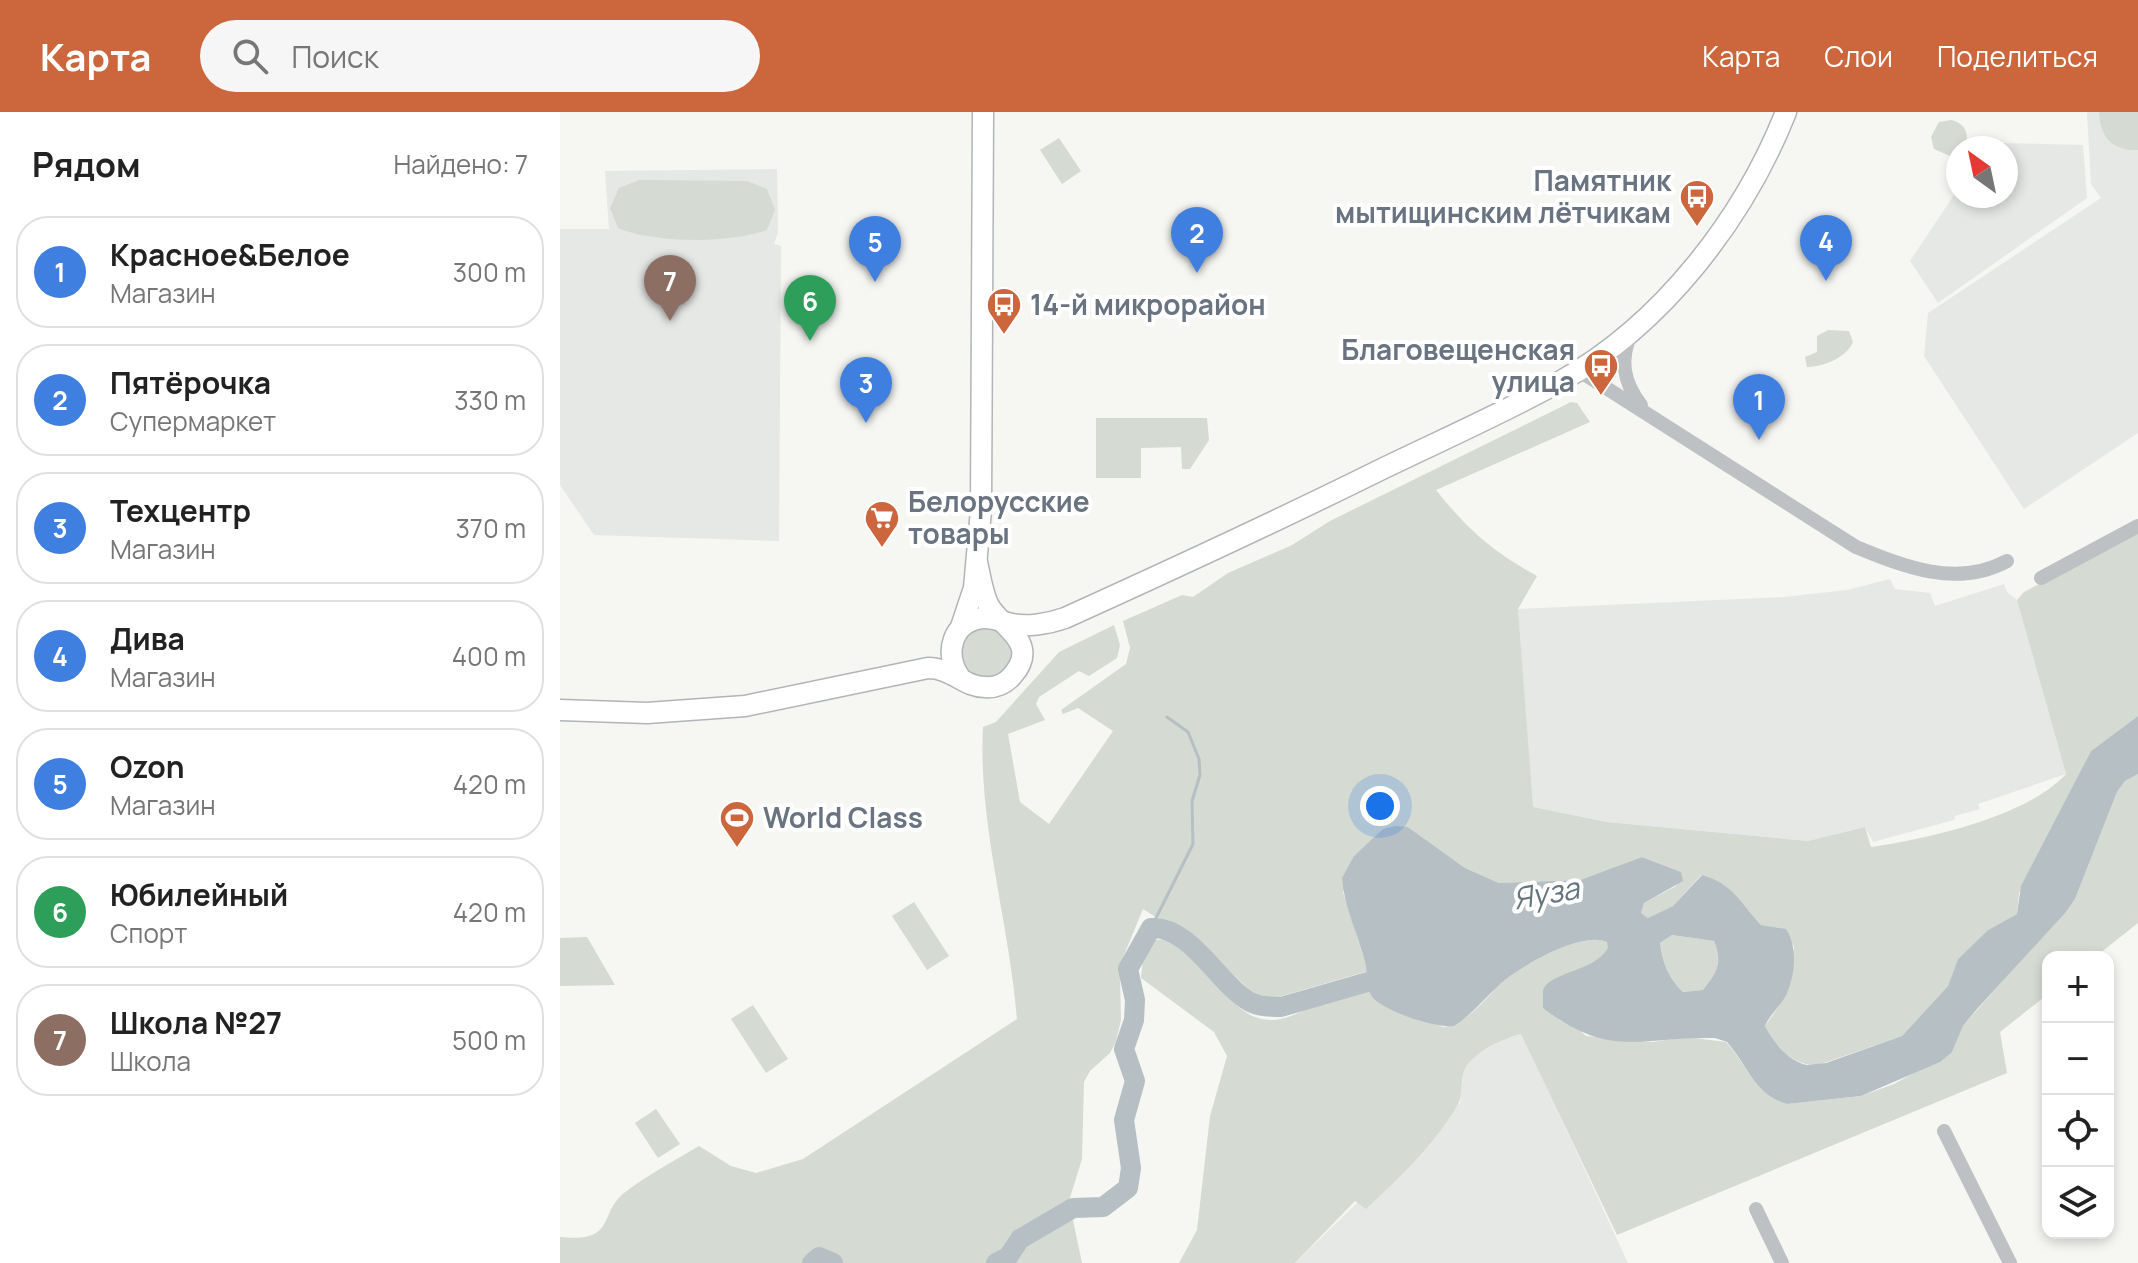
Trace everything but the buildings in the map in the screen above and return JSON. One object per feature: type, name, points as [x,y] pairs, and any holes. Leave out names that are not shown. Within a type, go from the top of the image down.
[{"type":"street","points":[[959,676],[951,658],[972,599],[977,562],[983,112]]},
{"type":"street","points":[[560,710],[647,713],[745,706],[922,669],[940,669],[979,687],[996,686],[1012,676],[1039,636],[1065,618],[1281,519],[1578,370],[1635,326],[1718,236],[1759,173],[1786,112]]},
{"type":"street","points":[[1635,326],[1623,369],[1632,394],[1652,417]]},
{"type":"street","points":[[1578,370],[1832,533],[1883,558],[1927,571],[1960,575],[1991,570],[2007,561]]},
{"type":"street","points":[[2041,578],[2138,526]]},
{"type":"street","points":[[977,562],[989,606],[1018,637],[1021,659]]},
{"type":"street","points":[[922,669],[939,658],[958,633],[981,618],[1035,624],[1065,618]]},
{"type":"street","points":[[1944,1131],[2010,1263]]},
{"type":"street","points":[[1756,1209],[1782,1263]]},
{"type":"shaded area","points":[[2087,112],[2138,112],[2138,433],[2024,509],[1924,356],[1928,313],[2101,198],[2091,184]]},
{"type":"shaded area","points":[[2099,112],[2138,112],[2138,150],[2121,148],[2109,141],[2102,129]]},
{"type":"shaded area","points":[[1956,121],[1963,126],[1966,136],[1946,136],[1946,154],[1934,149],[1931,137],[1939,122]]},
{"type":"shaded area","points":[[1059,138],[1081,171],[1062,184],[1040,150]]},
{"type":"shaded area","points":[[2018,143],[2083,145],[2087,198],[1938,303],[1910,261],[1946,207],[2018,208]]},
{"type":"shaded area","points":[[777,169],[778,232],[774,244],[781,246],[779,541],[594,535],[560,485],[560,229],[609,229],[605,171]]},
{"type":"shaded area","points":[[639,180],[747,181],[767,189],[775,210],[767,230],[752,235],[692,240],[651,237],[618,228],[610,208],[619,188]]},
{"type":"shaded area","points":[[1828,330],[1849,331],[1853,342],[1850,348],[1833,360],[1807,367],[1805,357],[1817,352],[1817,336]]},
{"type":"shaded area","points":[[1571,402],[1577,403],[1590,422],[1436,490],[1482,539],[1537,576],[1518,609],[1533,807],[1607,822],[1808,841],[1865,827],[1871,847],[1947,832],[2002,814],[2049,789],[2066,774],[2017,600],[2024,592],[2138,532],[2138,716],[2091,751],[2019,893],[2017,914],[1988,930],[1958,959],[1948,986],[1902,1036],[1818,1065],[1809,1065],[1786,1054],[1765,1026],[1781,1003],[1792,968],[1794,946],[1780,928],[1761,925],[1735,895],[1711,878],[1701,875],[1673,906],[1648,918],[1641,913],[1644,903],[1676,886],[1681,872],[1642,857],[1580,880],[1499,883],[1465,868],[1408,827],[1383,829],[1371,841],[1343,892],[1368,971],[1268,1000],[1256,996],[1208,951],[1143,909],[1124,955],[1120,976],[1121,1020],[1116,1041],[1110,1053],[1090,1071],[1084,1082],[1082,1159],[1069,1201],[1082,1263],[560,1263],[560,1237],[578,1238],[598,1231],[624,1193],[699,1146],[731,1166],[756,1173],[803,1159],[1017,1019],[989,837],[983,727],[996,722],[1059,652],[1114,625],[1120,645],[1117,658],[1089,676],[1079,671],[1039,697],[1036,704],[1045,720],[1008,734],[1020,802],[1049,824],[1113,731],[1078,708],[1063,714],[1061,710],[1126,664],[1130,648],[1123,621],[1182,595],[1193,597],[1228,573],[1292,545],[1330,521]]},
{"type":"shaded area","points":[[1096,418],[1207,418],[1209,440],[1190,469],[1182,469],[1181,447],[1141,448],[1141,478],[1096,478]]},
{"type":"shaded area","points":[[1890,579],[1895,589],[1930,593],[1935,606],[2004,584],[2007,592],[2017,600],[2066,774],[1978,804],[1980,809],[1955,816],[1954,820],[1873,842],[1865,827],[1808,841],[1607,822],[1532,807],[1518,609],[1784,597],[1847,590]]},
{"type":"shaded area","points":[[986,626],[1004,634],[1012,652],[1004,670],[986,678],[968,670],[960,652],[968,634]]},
{"type":"shaded area","points":[[2138,774],[2138,923],[2103,951],[2042,951],[2042,999],[2000,1032],[2007,1073],[1617,1235],[1521,1034],[1492,1045],[1468,1064],[1457,1106],[1427,1148],[1366,1209],[1355,1201],[1295,1263],[1179,1263],[1197,1230],[1210,1116],[1227,1056],[1214,1032],[1141,978],[1143,959],[1155,940],[1170,942],[1184,949],[1234,1003],[1262,1019],[1287,1017],[1326,1000],[1369,991],[1385,1004],[1443,1027],[1469,1015],[1506,979],[1541,957],[1584,941],[1607,942],[1609,949],[1603,957],[1573,974],[1559,1020],[1575,1026],[1586,1036],[1653,1042],[1686,1037],[1726,1042],[1766,1094],[1787,1104],[1861,1096],[1894,1084],[1952,1052],[1963,1026],[2075,899],[2117,792],[2125,781]]},
{"type":"shaded area","points":[[914,902],[949,956],[927,970],[892,916]]},
{"type":"shaded area","points":[[1672,935],[1714,941],[1717,967],[1703,990],[1683,992],[1670,975],[1660,943]]},
{"type":"shaded area","points":[[587,937],[615,985],[560,986],[560,938]]},
{"type":"shaded area","points":[[753,1005],[788,1059],[766,1073],[731,1019]]},
{"type":"shaded area","points":[[1522,1034],[1628,1263],[1295,1263],[1460,1103],[1464,1068],[1474,1057],[1503,1039]]},
{"type":"shaded area","points":[[656,1109],[680,1144],[658,1158],[635,1123]]},
{"type":"water","points":[[2138,716],[2138,774],[2125,781],[2117,792],[2075,899],[1963,1026],[1952,1052],[1940,1062],[1861,1096],[1787,1104],[1776,1100],[1759,1086],[1727,1042],[1715,1038],[1607,1040],[1567,1024],[1543,1008],[1543,990],[1554,979],[1601,956],[1608,948],[1607,942],[1596,940],[1569,945],[1539,958],[1505,980],[1454,1026],[1423,1022],[1400,1014],[1373,998],[1369,990],[1365,962],[1343,889],[1342,878],[1354,856],[1383,829],[1395,826],[1408,827],[1465,868],[1499,883],[1580,880],[1642,857],[1681,872],[1683,881],[1644,903],[1641,913],[1648,918],[1673,906],[1702,875],[1729,889],[1761,925],[1786,929],[1794,952],[1792,978],[1785,997],[1765,1026],[1777,1045],[1794,1060],[1807,1065],[1826,1063],[1902,1036],[1948,986],[1958,959],[1988,930],[2017,914],[2021,886],[2091,751]],"holes":[[[1672,935],[1714,941],[1718,961],[1712,978],[1703,990],[1683,992],[1667,970],[1660,943]]]},
{"type":"waterway","points":[[1151,928],[1193,844],[1192,801],[1200,775],[1199,759],[1188,732],[1167,717]]},
{"type":"waterway","name":"Яуза","points":[[996,1263],[1008,1257],[1020,1239],[1073,1208],[1103,1207],[1128,1188],[1131,1168],[1124,1120],[1135,1081],[1124,1049],[1134,1020],[1135,1000],[1128,969],[1151,928],[1179,936],[1239,994],[1262,1006],[1281,1007],[1395,974]]},
{"type":"waterway","name":"Яуза","points":[[812,1263],[819,1257],[833,1263]]},
{"type":"place","name":"Памятник мытищинским лётчикам","points":[[1697,228]]},
{"type":"place","name":"Пятёрочка","points":[[1197,273]]},
{"type":"place","name":"Дива","points":[[1826,281]]},
{"type":"place","name":"Ozon","points":[[875,282]]},
{"type":"place","name":"Школа №27","points":[[670,321]]},
{"type":"place","name":"14-й микрорайон","points":[[1004,336]]},
{"type":"place","name":"Юбилейный","points":[[810,341]]},
{"type":"place","name":"Благовещенская улица","points":[[1601,397]]},
{"type":"place","name":"Техцентр","points":[[866,423]]},
{"type":"place","name":"Красное&Белое","points":[[1759,440]]},
{"type":"place","name":"Белорусские товары","points":[[882,549]]},
{"type":"place","name":"World Class","points":[[737,849]]}]
